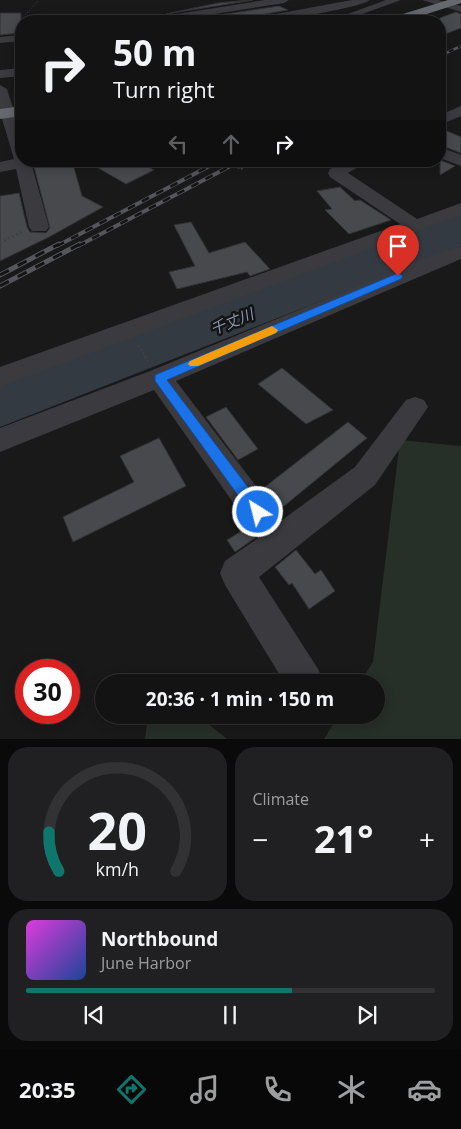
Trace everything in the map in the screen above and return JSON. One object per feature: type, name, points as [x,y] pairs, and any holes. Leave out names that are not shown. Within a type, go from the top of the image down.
[{"type":"highway","points":[[413,15],[459,0]]},
{"type":"street","points":[[190,15],[284,0]]},
{"type":"street","points":[[291,15],[366,0]]},
{"type":"street","points":[[356,15],[396,0]]},
{"type":"street","points":[[427,0],[461,9]]},
{"type":"street","points":[[303,3],[328,15]]},
{"type":"street","points":[[0,40],[15,38]]},
{"type":"street","points":[[0,74],[15,73]]},
{"type":"street","points":[[0,89],[15,132]]},
{"type":"street","points":[[446,118],[461,110]]},
{"type":"street","points":[[446,155],[461,161]]},
{"type":"street","points":[[0,167],[15,163]]},
{"type":"street","points":[[25,167],[39,226]]},
{"type":"street","points":[[348,167],[336,173],[415,226]]},
{"type":"street","points":[[0,377],[461,209]]},
{"type":"street","points":[[0,440],[159,378],[435,261],[461,252]]},
{"type":"street","points":[[159,378],[280,541]]},
{"type":"street","points":[[301,674],[237,573],[365,476],[415,407]]},
{"type":"path","points":[[26,15],[39,0]]},
{"type":"path","points":[[135,339],[159,378]]},
{"type":"shaded area","points":[[400,440],[461,446],[461,739],[324,739],[333,724],[385,724],[385,674],[365,674],[373,662]]},
{"type":"shaded area","points":[[147,724],[208,724],[227,739],[145,739]]},
{"type":"water","name":"千丈川","points":[[461,214],[461,246],[0,427],[0,384]]},
{"type":"building","points":[[253,0],[166,14],[218,3]]},
{"type":"building","points":[[279,6],[288,10],[260,15],[220,15]]},
{"type":"building","points":[[456,12],[461,14],[461,28],[446,34],[446,16]]},
{"type":"building","points":[[0,13],[21,13],[21,15],[15,15],[15,34],[0,35]]},
{"type":"building","points":[[446,131],[461,137],[461,153],[446,147]]},
{"type":"building","points":[[446,162],[455,166],[440,175],[440,167],[446,167]]},
{"type":"building","points":[[34,167],[74,167],[82,196],[103,207],[0,261],[0,196],[19,193],[27,227],[30,232],[46,233],[50,228]]},
{"type":"building","points":[[96,167],[148,167],[154,170],[126,184]]},
{"type":"building","points":[[340,187],[355,201],[360,200],[391,220],[349,234],[325,210],[332,209],[317,191]]},
{"type":"building","points":[[191,222],[209,253],[245,242],[270,269],[250,276],[247,272],[177,289],[169,272],[195,266],[174,225]]},
{"type":"building","points":[[282,368],[333,410],[306,424],[258,384]]},
{"type":"building","points":[[226,407],[258,449],[238,460],[206,417]]},
{"type":"building","points":[[348,422],[367,438],[278,511],[261,490]]},
{"type":"building","points":[[159,438],[186,486],[73,542],[63,517],[134,482],[120,456]]},
{"type":"building","points":[[248,527],[255,538],[235,552],[227,540]]},
{"type":"building","points":[[296,550],[315,574],[321,570],[335,591],[309,609],[292,583],[289,585],[275,567]]},
{"type":"railway","points":[[446,53],[461,46]]},
{"type":"railway","points":[[57,246],[208,167]]},
{"type":"railway","points":[[78,246],[229,167]]},
{"type":"railway","points":[[0,275],[59,244]]},
{"type":"railway","points":[[0,286],[80,244]]},
{"type":"slow traffic","points":[[194,364],[272,330]]},
{"type":"route","points":[[258,512],[159,378],[398,276]]}]
